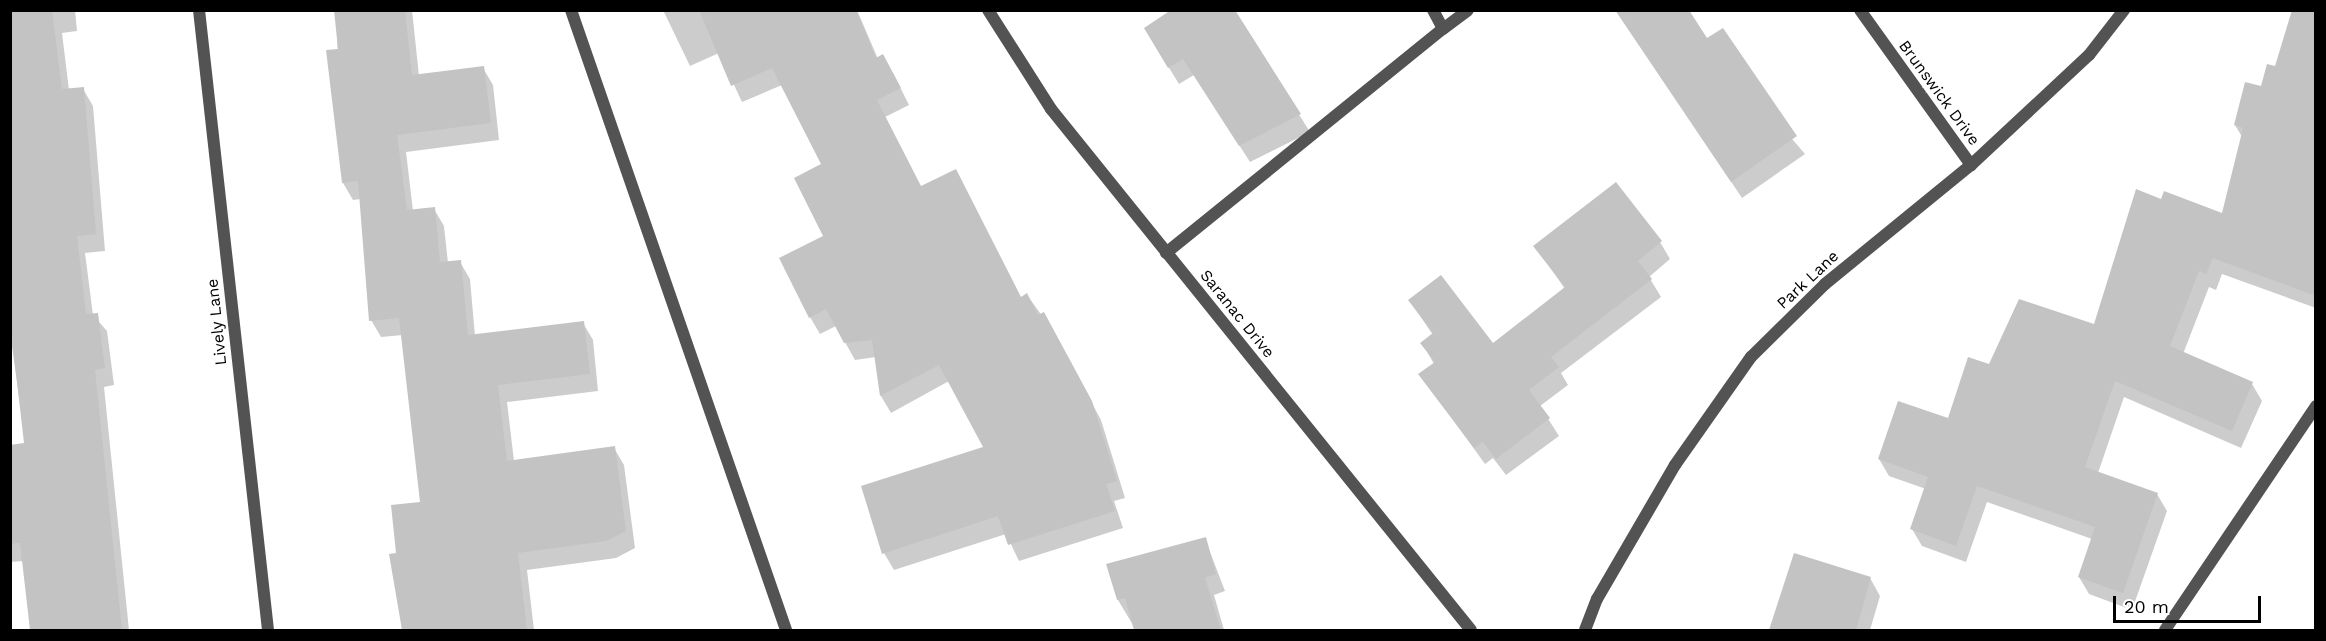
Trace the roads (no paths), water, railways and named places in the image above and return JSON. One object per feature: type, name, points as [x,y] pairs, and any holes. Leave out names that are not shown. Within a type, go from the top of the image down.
[{"type":"street","name":"Lively Lane","points":[[199,10],[268,630]]},
{"type":"street","points":[[571,10],[786,630]]},
{"type":"street","name":"Saranac Drive","points":[[988,10],[1050,109],[1471,630]]},
{"type":"street","points":[[1433,10],[1443,29]]},
{"type":"street","points":[[1166,253],[1468,10]]},
{"type":"street","name":"Brunswick Drive","points":[[1860,10],[1971,165]]},
{"type":"street","name":"Park Lane","points":[[1585,630],[1597,599],[1675,465],[1751,357],[1825,284],[1971,165],[2089,55],[2124,10]]},
{"type":"street","points":[[2165,630],[2316,406]]}]
